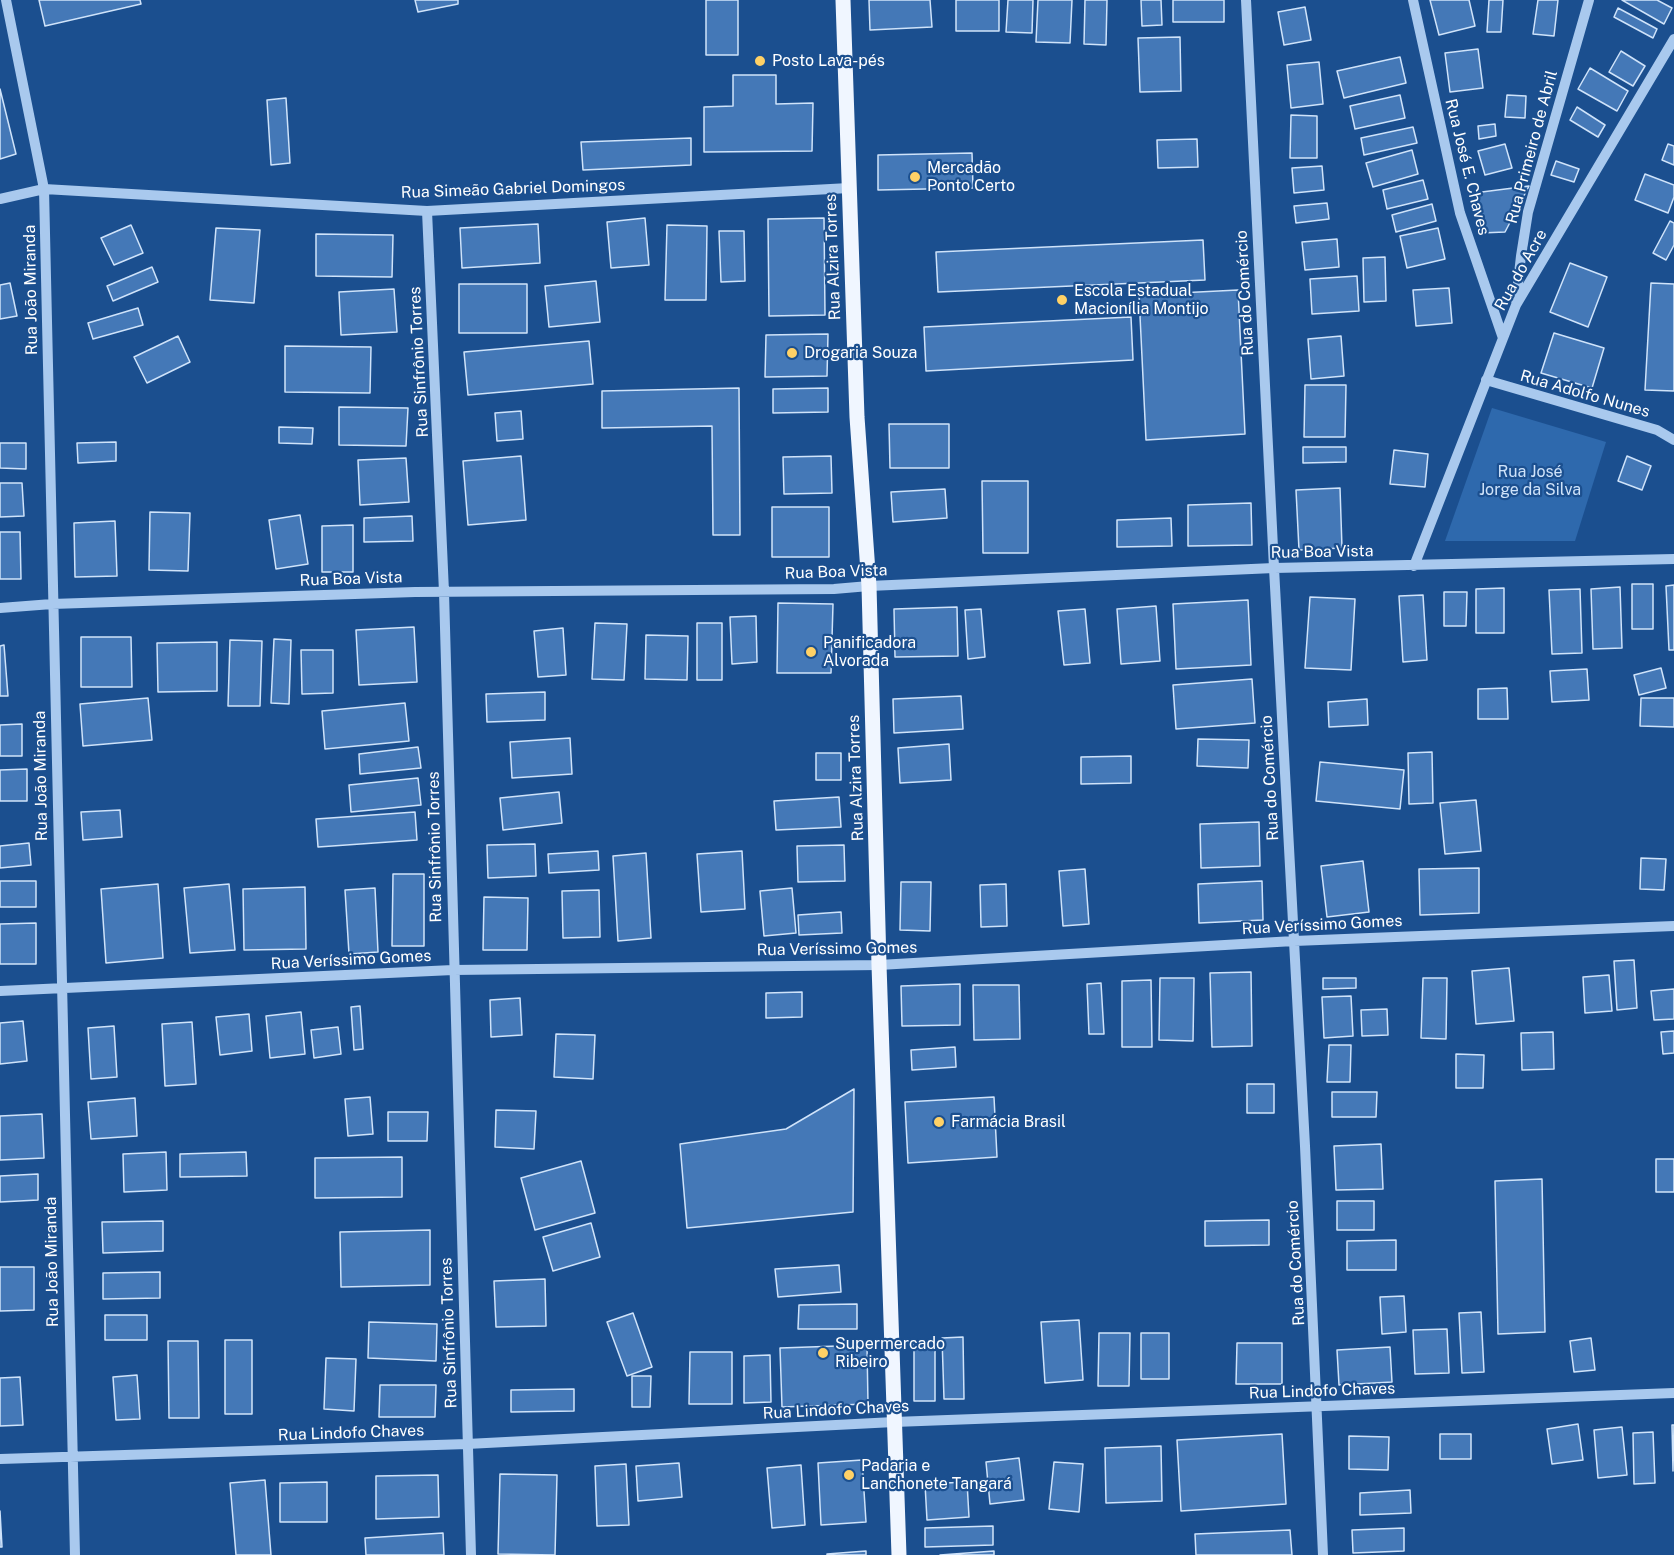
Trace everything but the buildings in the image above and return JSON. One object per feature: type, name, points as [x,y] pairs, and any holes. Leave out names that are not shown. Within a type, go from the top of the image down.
[{"type":"main road","name":"Rua Alzira Torres","points":[[843,0],[857,417],[869,586],[899,1555]]},
{"type":"street","name":"Rua João Miranda","points":[[6,0],[44,189],[75,1555]]},
{"type":"street","name":"Rua do Comércio","points":[[1246,0],[1323,1555]]},
{"type":"street","name":"Rua José E. Chaves","points":[[1413,0],[1460,213],[1503,338]]},
{"type":"street","name":"Rua Primeiro de Abril","points":[[1516,304],[1528,212],[1589,0]]},
{"type":"street","name":"Rua do Acre","points":[[1414,566],[1516,304],[1674,39]]},
{"type":"street","name":"Rua Simeão Gabriel Domingos","points":[[0,199],[44,189],[427,211],[849,188]]},
{"type":"street","name":"Rua Sinfrônio Torres","points":[[427,211],[444,592],[471,1555]]},
{"type":"street","name":"Rua Adolfo Nunes","points":[[1486,381],[1657,430],[1674,440]]},
{"type":"street","name":"Rua Boa Vista","points":[[0,608],[52,604],[444,592],[834,589],[1274,568],[1674,559]]},
{"type":"street","name":"Rua Veríssimo Gomes","points":[[0,991],[453,970],[879,965],[1294,941],[1674,926]]},
{"type":"street","name":"Rua Lindofo Chaves","points":[[0,1459],[467,1444],[894,1422],[1674,1394]]},
{"type":"green space","name":"Rua José Jorge da Silva","points":[[1492,408],[1606,442],[1575,541],[1445,541]]},
{"type":"place","name":"Posto Lava-pés","points":[[760,61]]},
{"type":"place","name":"Mercadão Ponto Certo","points":[[915,177]]},
{"type":"place","name":"Escola Estadual Macionília Montijo","points":[[1062,300]]},
{"type":"place","name":"Drogaria Souza","points":[[792,353]]},
{"type":"place","name":"Panificadora Alvorada","points":[[811,652]]},
{"type":"place","name":"Farmácia Brasil","points":[[939,1122]]},
{"type":"place","name":"Supermercado Ribeiro","points":[[823,1353]]},
{"type":"place","name":"Padaria e Lanchonete Tangará","points":[[849,1475]]}]
